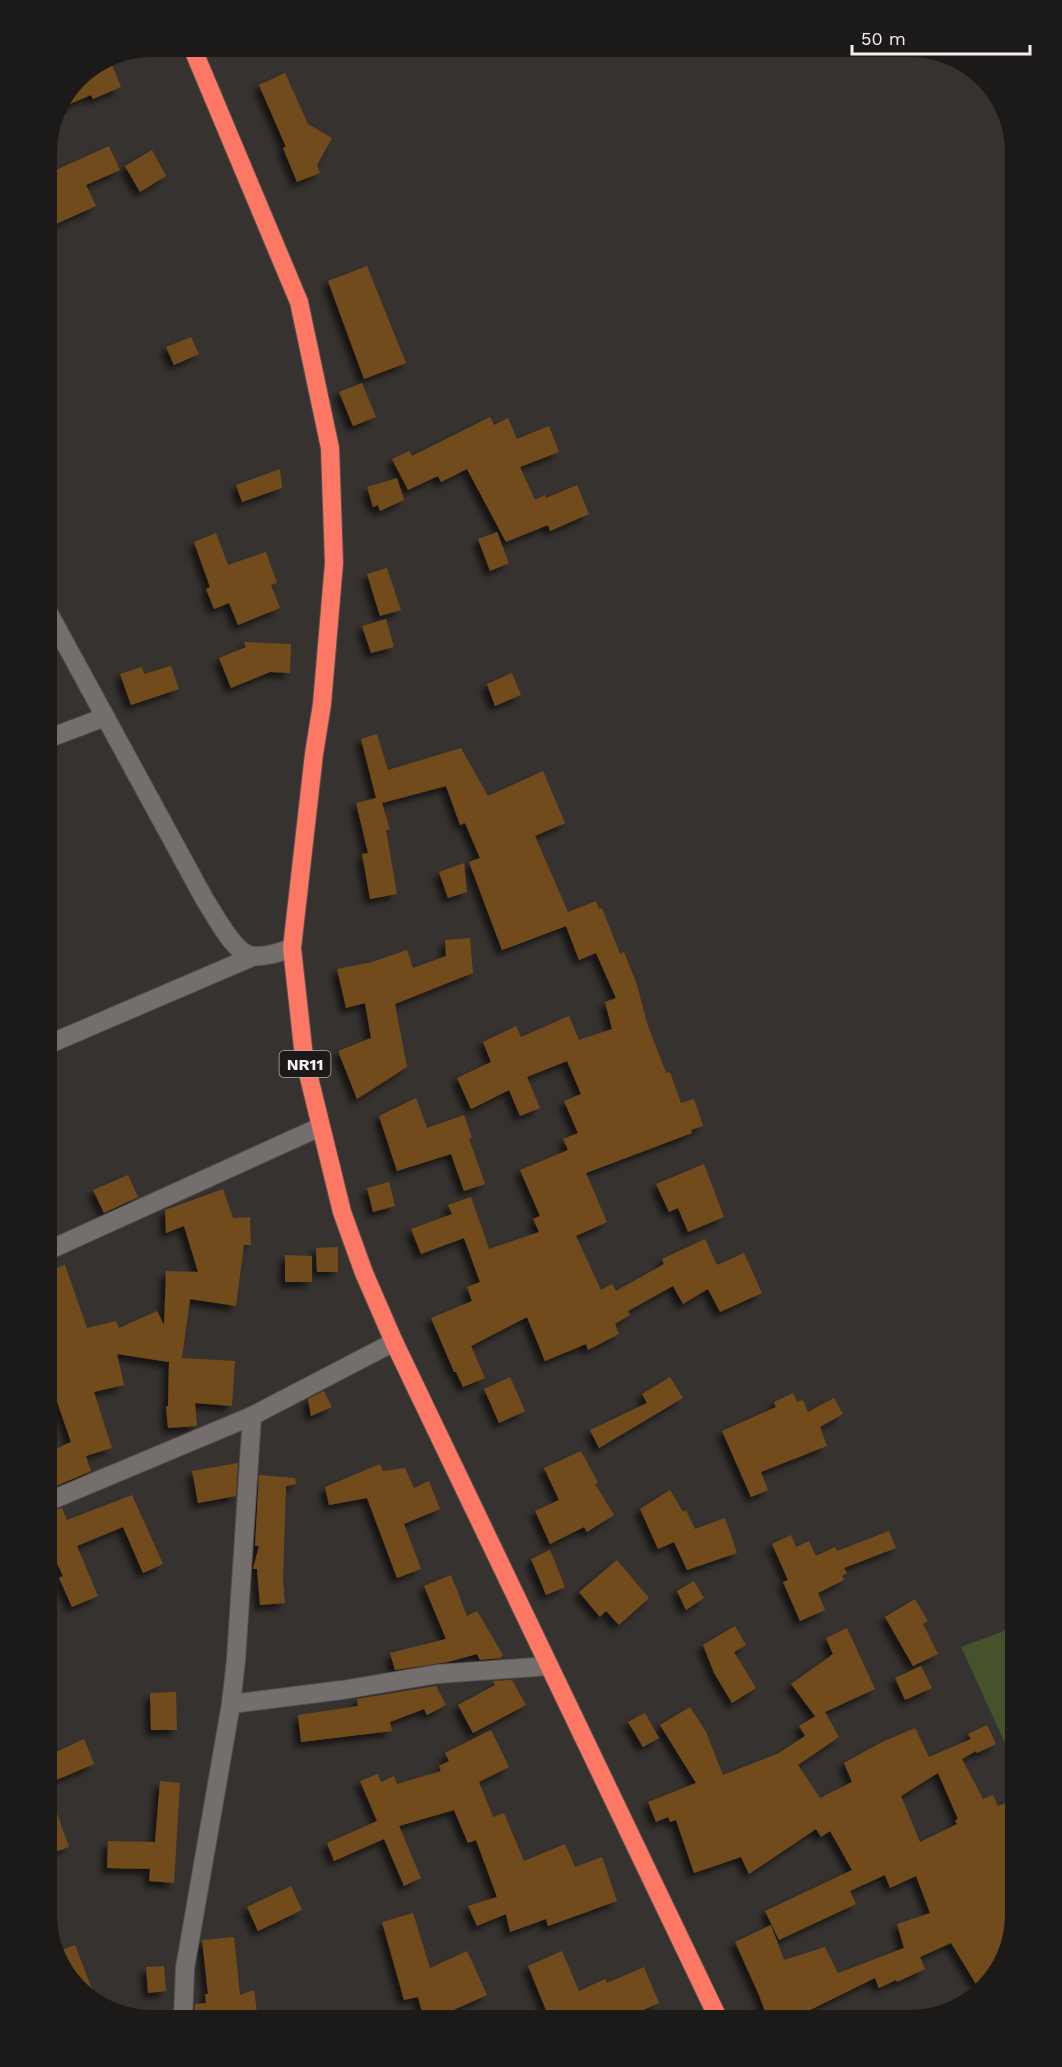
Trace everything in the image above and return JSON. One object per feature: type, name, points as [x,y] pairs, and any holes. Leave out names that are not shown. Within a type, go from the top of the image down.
[{"type":"highway","name":"NR11","points":[[197,57],[299,302],[330,448],[334,563],[322,704],[314,754],[292,948],[304,1058],[342,1212],[364,1273],[394,1342],[714,2010]]},
{"type":"street","points":[[57,628],[205,900],[235,946],[252,957]]},
{"type":"street","points":[[57,735],[105,717]]},
{"type":"street","points":[[57,1041],[252,957],[292,948]]},
{"type":"street","points":[[57,1246],[320,1127]]},
{"type":"street","points":[[57,1497],[252,1416],[394,1342]]},
{"type":"street","points":[[184,2010],[187,1958],[231,1704],[252,1416]]},
{"type":"street","points":[[231,1704],[342,1690],[437,1674],[549,1666]]},
{"type":"green space","points":[[1005,1631],[1005,1743],[961,1647]]},
{"type":"building","points":[[113,66],[121,87],[93,99],[91,95],[71,103],[89,81]]},
{"type":"building","points":[[285,73],[308,124],[332,138],[317,165],[320,173],[297,182],[283,148],[286,147],[259,85]]},
{"type":"building","points":[[109,146],[120,170],[86,185],[96,206],[57,224],[57,169]]},
{"type":"building","points":[[152,150],[166,176],[140,192],[125,166]]},
{"type":"building","points":[[367,266],[406,363],[364,379],[328,281]]},
{"type":"building","points":[[191,337],[199,354],[174,365],[166,347]]},
{"type":"building","points":[[362,383],[376,417],[353,426],[339,392]]},
{"type":"building","points":[[490,417],[494,425],[508,418],[517,439],[549,426],[559,452],[520,467],[535,500],[545,495],[546,498],[577,485],[589,514],[550,531],[548,525],[506,542],[467,469],[441,482],[438,476],[408,490],[392,459],[409,451],[412,456]]},
{"type":"building","points":[[280,469],[282,488],[242,502],[236,485]]},
{"type":"building","points":[[397,478],[404,500],[380,511],[378,505],[373,507],[367,487]]},
{"type":"building","points":[[497,532],[509,563],[490,571],[478,539]]},
{"type":"building","points":[[216,533],[228,565],[266,552],[277,583],[271,585],[280,608],[238,625],[229,603],[214,609],[206,589],[210,587],[194,542]]},
{"type":"building","points":[[387,568],[401,610],[380,616],[367,574]]},
{"type":"building","points":[[386,619],[394,647],[371,653],[362,626]]},
{"type":"building","points":[[244,642],[291,644],[290,673],[270,672],[231,688],[219,658],[246,647]]},
{"type":"building","points":[[171,666],[179,689],[131,705],[120,674],[142,667],[144,674]]},
{"type":"building","points":[[512,673],[521,695],[495,706],[487,684]]},
{"type":"building","points":[[377,734],[388,770],[461,748],[488,796],[543,771],[565,823],[535,836],[568,912],[596,901],[599,909],[602,908],[620,954],[624,952],[636,982],[648,1026],[666,1073],[670,1072],[681,1103],[694,1099],[703,1126],[691,1130],[692,1133],[586,1173],[607,1222],[576,1236],[601,1290],[612,1284],[616,1291],[664,1264],[662,1259],[705,1239],[717,1265],[744,1253],[762,1293],[720,1312],[708,1289],[683,1304],[673,1286],[628,1311],[630,1315],[615,1324],[619,1334],[588,1350],[586,1344],[545,1361],[527,1317],[471,1346],[485,1378],[463,1387],[454,1372],[431,1318],[472,1301],[467,1287],[480,1282],[464,1238],[421,1254],[411,1229],[452,1214],[448,1205],[471,1197],[489,1249],[539,1232],[533,1219],[540,1216],[520,1170],[568,1150],[563,1139],[578,1133],[564,1101],[581,1094],[567,1061],[527,1077],[540,1108],[520,1116],[509,1090],[471,1109],[457,1078],[491,1062],[483,1042],[516,1026],[521,1037],[569,1016],[579,1040],[612,1029],[605,1002],[616,998],[596,953],[579,960],[566,926],[502,950],[469,862],[480,858],[465,823],[460,825],[446,786],[382,803],[390,830],[386,830],[397,894],[370,899],[362,854],[368,853],[356,803],[376,798],[361,739]]},
{"type":"building","points":[[464,863],[467,892],[448,898],[439,872]]},
{"type":"building","points":[[470,938],[473,973],[395,1004],[407,1067],[357,1099],[338,1051],[371,1038],[365,1003],[346,1008],[337,969],[372,962],[407,950],[413,968],[446,956],[445,940]]},
{"type":"building","points":[[416,1098],[427,1128],[464,1115],[472,1138],[469,1139],[485,1184],[464,1191],[451,1154],[397,1171],[379,1116]]},
{"type":"building","points":[[704,1164],[724,1217],[688,1232],[678,1208],[669,1212],[656,1184]]},
{"type":"building","points":[[128,1175],[138,1197],[104,1213],[93,1190]]},
{"type":"building","points":[[389,1182],[395,1206],[373,1212],[367,1188]]},
{"type":"building","points":[[223,1189],[233,1218],[250,1217],[251,1245],[244,1245],[236,1306],[190,1299],[182,1358],[235,1361],[232,1406],[195,1403],[197,1426],[168,1428],[166,1406],[168,1406],[169,1362],[117,1354],[124,1385],[94,1392],[112,1448],[86,1456],[91,1471],[57,1486],[57,1448],[71,1442],[57,1402],[57,1268],[65,1265],[87,1328],[116,1321],[119,1328],[157,1311],[164,1325],[166,1271],[198,1272],[184,1226],[166,1233],[165,1210]]},
{"type":"building","points":[[338,1247],[338,1272],[317,1272],[316,1248]]},
{"type":"building","points":[[285,1255],[312,1256],[312,1282],[285,1282]]},
{"type":"building","points":[[510,1377],[525,1411],[499,1423],[484,1389]]},
{"type":"building","points":[[670,1377],[683,1398],[599,1448],[590,1430],[647,1403],[642,1394]]},
{"type":"building","points":[[324,1391],[332,1407],[311,1416],[308,1399]]},
{"type":"building","points":[[793,1393],[797,1402],[803,1400],[808,1412],[834,1398],[843,1414],[820,1427],[827,1446],[761,1472],[768,1490],[751,1497],[722,1431],[776,1407],[774,1402]]},
{"type":"building","points":[[581,1451],[598,1483],[595,1484],[614,1515],[587,1532],[584,1527],[550,1544],[535,1511],[559,1500],[544,1468]]},
{"type":"building","points":[[238,1463],[236,1496],[198,1503],[192,1471]]},
{"type":"building","points":[[380,1464],[383,1471],[405,1468],[414,1488],[429,1481],[440,1509],[404,1524],[421,1569],[397,1578],[367,1498],[329,1505],[325,1487]]},
{"type":"building","points":[[259,1475],[295,1478],[296,1484],[286,1486],[283,1581],[285,1603],[260,1605],[257,1569],[253,1569],[259,1546],[255,1546]]},
{"type":"building","points":[[670,1490],[683,1512],[686,1510],[695,1529],[725,1518],[737,1553],[687,1570],[674,1542],[658,1549],[640,1509]]},
{"type":"building","points":[[132,1495],[163,1564],[143,1573],[123,1527],[77,1546],[98,1596],[72,1607],[59,1578],[63,1576],[57,1563],[57,1510],[62,1508],[67,1520]]},
{"type":"building","points":[[889,1531],[896,1548],[844,1568],[847,1573],[842,1576],[844,1580],[818,1593],[825,1610],[800,1621],[783,1582],[788,1580],[772,1544],[791,1535],[796,1547],[809,1541],[816,1556],[835,1547],[837,1551]]},
{"type":"building","points":[[550,1550],[565,1587],[546,1595],[531,1559]]},
{"type":"building","points":[[617,1560],[649,1598],[619,1625],[606,1611],[600,1617],[579,1592]]},
{"type":"building","points":[[451,1575],[467,1616],[477,1611],[503,1655],[500,1658],[480,1660],[477,1654],[448,1662],[395,1670],[390,1653],[446,1639],[424,1586]]},
{"type":"building","points":[[694,1581],[704,1598],[686,1610],[677,1591]]},
{"type":"building","points":[[915,1599],[928,1621],[923,1624],[938,1654],[913,1666],[885,1617]]},
{"type":"building","points":[[735,1626],[746,1645],[734,1652],[756,1688],[732,1703],[714,1673],[703,1645]]},
{"type":"building","points":[[847,1628],[875,1689],[825,1712],[839,1737],[798,1765],[820,1798],[852,1782],[844,1763],[882,1742],[915,1728],[929,1757],[971,1739],[968,1734],[987,1725],[996,1744],[962,1759],[983,1799],[993,1795],[998,1806],[1005,1803],[1005,1915],[1002,1940],[989,1968],[976,1983],[951,1943],[920,1957],[925,1969],[897,1982],[896,1980],[879,1988],[875,1978],[810,2010],[764,2010],[735,1942],[771,1925],[784,1960],[825,1947],[838,1973],[904,1948],[897,1924],[930,1913],[916,1876],[890,1888],[885,1875],[850,1891],[856,1904],[779,1940],[765,1911],[852,1870],[830,1831],[821,1837],[816,1829],[749,1874],[741,1857],[694,1873],[676,1820],[670,1822],[668,1817],[656,1822],[648,1802],[696,1783],[660,1725],[690,1707],[706,1732],[723,1775],[779,1753],[805,1736],[799,1726],[819,1714],[815,1716],[791,1684],[833,1654],[826,1638]],"holes":[[[938,1773],[958,1819],[955,1821],[957,1824],[920,1842],[901,1796]]]},
{"type":"building","points":[[921,1666],[932,1688],[905,1700],[895,1678]]},
{"type":"building","points":[[512,1680],[526,1705],[473,1733],[458,1705],[495,1685],[493,1681]]},
{"type":"building","points":[[436,1686],[446,1705],[427,1715],[424,1709],[390,1722],[392,1731],[301,1742],[298,1715],[358,1706],[357,1699]]},
{"type":"building","points":[[176,1692],[177,1730],[151,1730],[150,1693]]},
{"type":"building","points":[[645,1713],[659,1738],[643,1747],[628,1722]]},
{"type":"building","points":[[491,1730],[509,1767],[479,1782],[493,1817],[504,1813],[524,1861],[565,1844],[575,1867],[602,1857],[617,1901],[548,1926],[546,1919],[510,1932],[506,1914],[477,1926],[468,1906],[497,1897],[476,1840],[468,1843],[454,1810],[399,1826],[421,1878],[404,1886],[384,1839],[334,1861],[327,1843],[377,1821],[360,1781],[378,1774],[381,1782],[394,1776],[397,1784],[441,1771],[439,1766],[449,1761],[445,1753]]},
{"type":"building","points":[[84,1739],[94,1764],[57,1780],[57,1751]]},
{"type":"building","points":[[160,1781],[180,1783],[174,1883],[149,1881],[150,1869],[107,1868],[108,1841],[155,1842]]},
{"type":"building","points":[[57,1813],[69,1847],[57,1851]]},
{"type":"building","points":[[291,1886],[302,1910],[258,1931],[247,1907]]},
{"type":"building","points":[[413,1913],[430,1968],[467,1951],[487,1995],[453,2010],[421,2010],[418,1997],[404,2000],[382,1922]]},
{"type":"building","points":[[234,1937],[240,1995],[254,1990],[257,2010],[195,2010],[195,2004],[206,2003],[205,1994],[208,1994],[202,1940]]},
{"type":"building","points":[[75,1945],[92,1988],[77,1973],[64,1949]]},
{"type":"building","points":[[562,1951],[579,1991],[605,1979],[607,1983],[644,1967],[659,2003],[643,2010],[546,2010],[528,1966]]},
{"type":"building","points":[[164,1966],[166,1991],[148,1993],[146,1967]]}]
